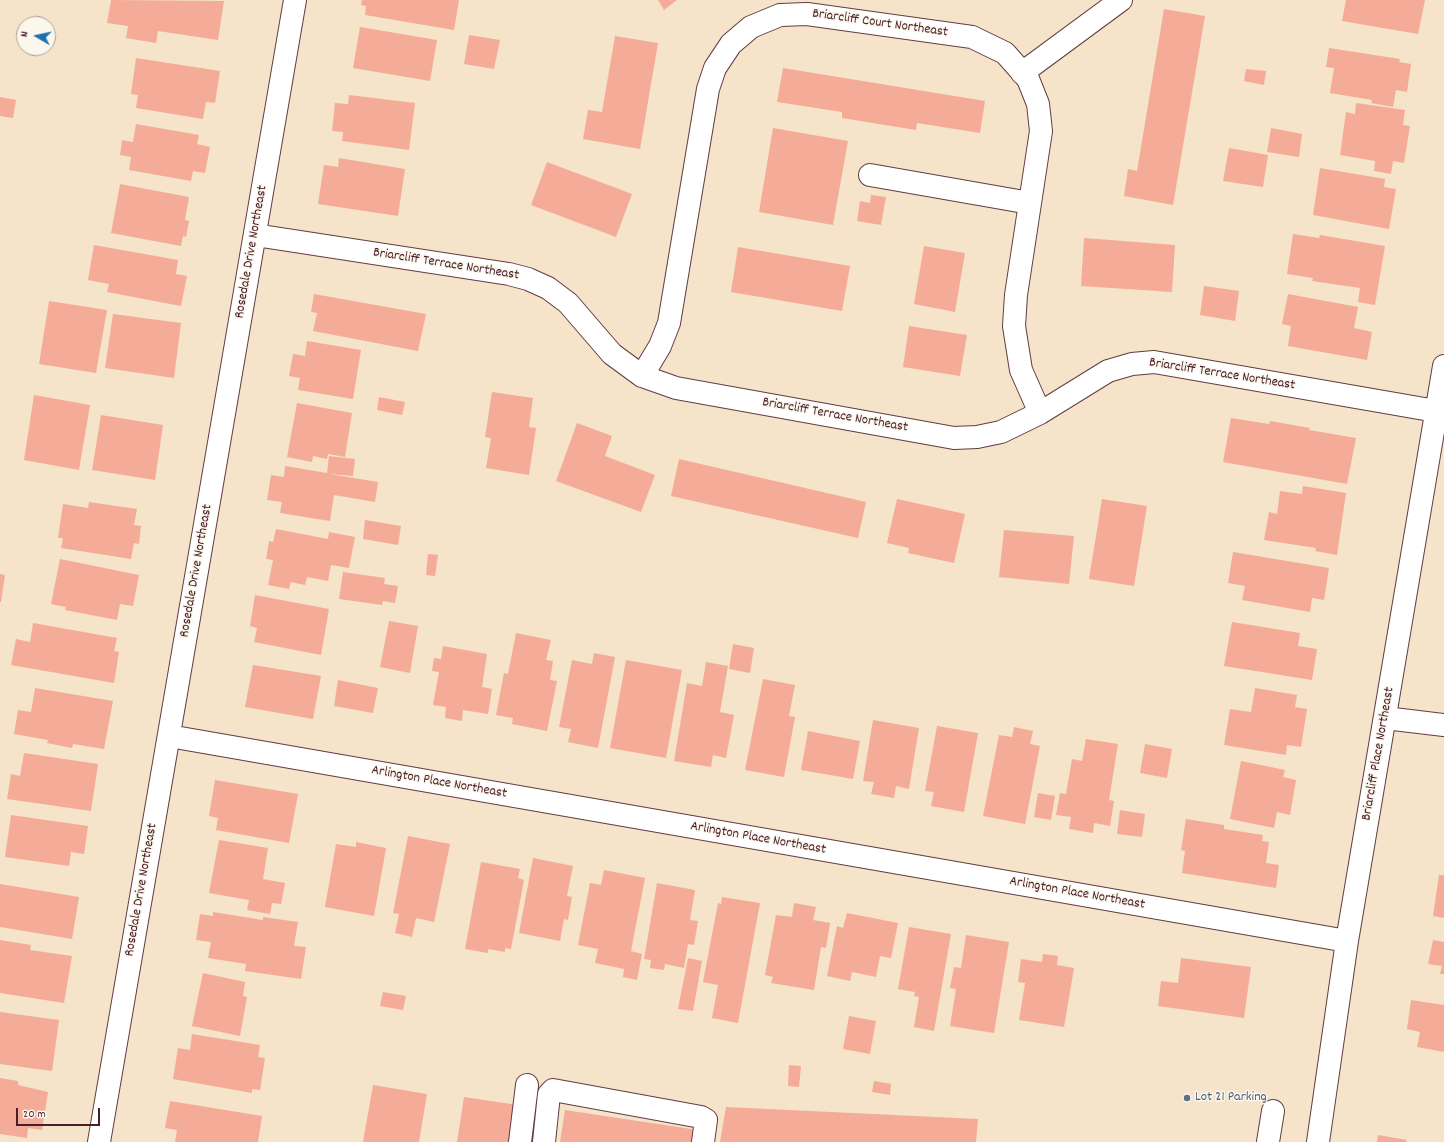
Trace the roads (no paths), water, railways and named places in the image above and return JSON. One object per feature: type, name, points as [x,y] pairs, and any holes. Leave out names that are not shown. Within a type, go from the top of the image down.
[{"type":"street","name":"Rosedale Drive Northeast","points":[[99,1142],[295,0]]},
{"type":"street","points":[[1022,73],[1121,0]]},
{"type":"street","name":"Briarcliff Court Northeast","points":[[642,376],[660,346],[669,323],[710,82],[715,68],[731,44],[750,27],[780,15],[807,14],[972,37],[1005,53],[1028,79],[1038,104],[1041,131],[1016,295],[1014,326],[1021,370],[1040,412]]},
{"type":"street","points":[[870,174],[1030,203]]},
{"type":"street","name":"Briarcliff Terrace Northeast","points":[[255,234],[509,274],[528,279],[548,288],[568,303],[612,354],[642,376],[676,388],[954,438],[977,437],[1001,432],[1040,412],[1108,371],[1132,364],[1154,362],[1436,411]]},
{"type":"street","name":"Briarcliff Place Northeast","points":[[1318,1142],[1347,941],[1444,366]]},
{"type":"street","points":[[1385,718],[1444,725]]},
{"type":"street","name":"Arlington Place Northeast","points":[[169,736],[1347,941]]},
{"type":"street","points":[[520,1142],[527,1085]]},
{"type":"street","points":[[544,1142],[549,1094],[553,1090],[701,1117],[706,1120],[703,1142]]},
{"type":"street","points":[[1268,1142],[1273,1111]]},
{"type":"place","name":"Lot 21 Parking","points":[[1187,1098]]}]
